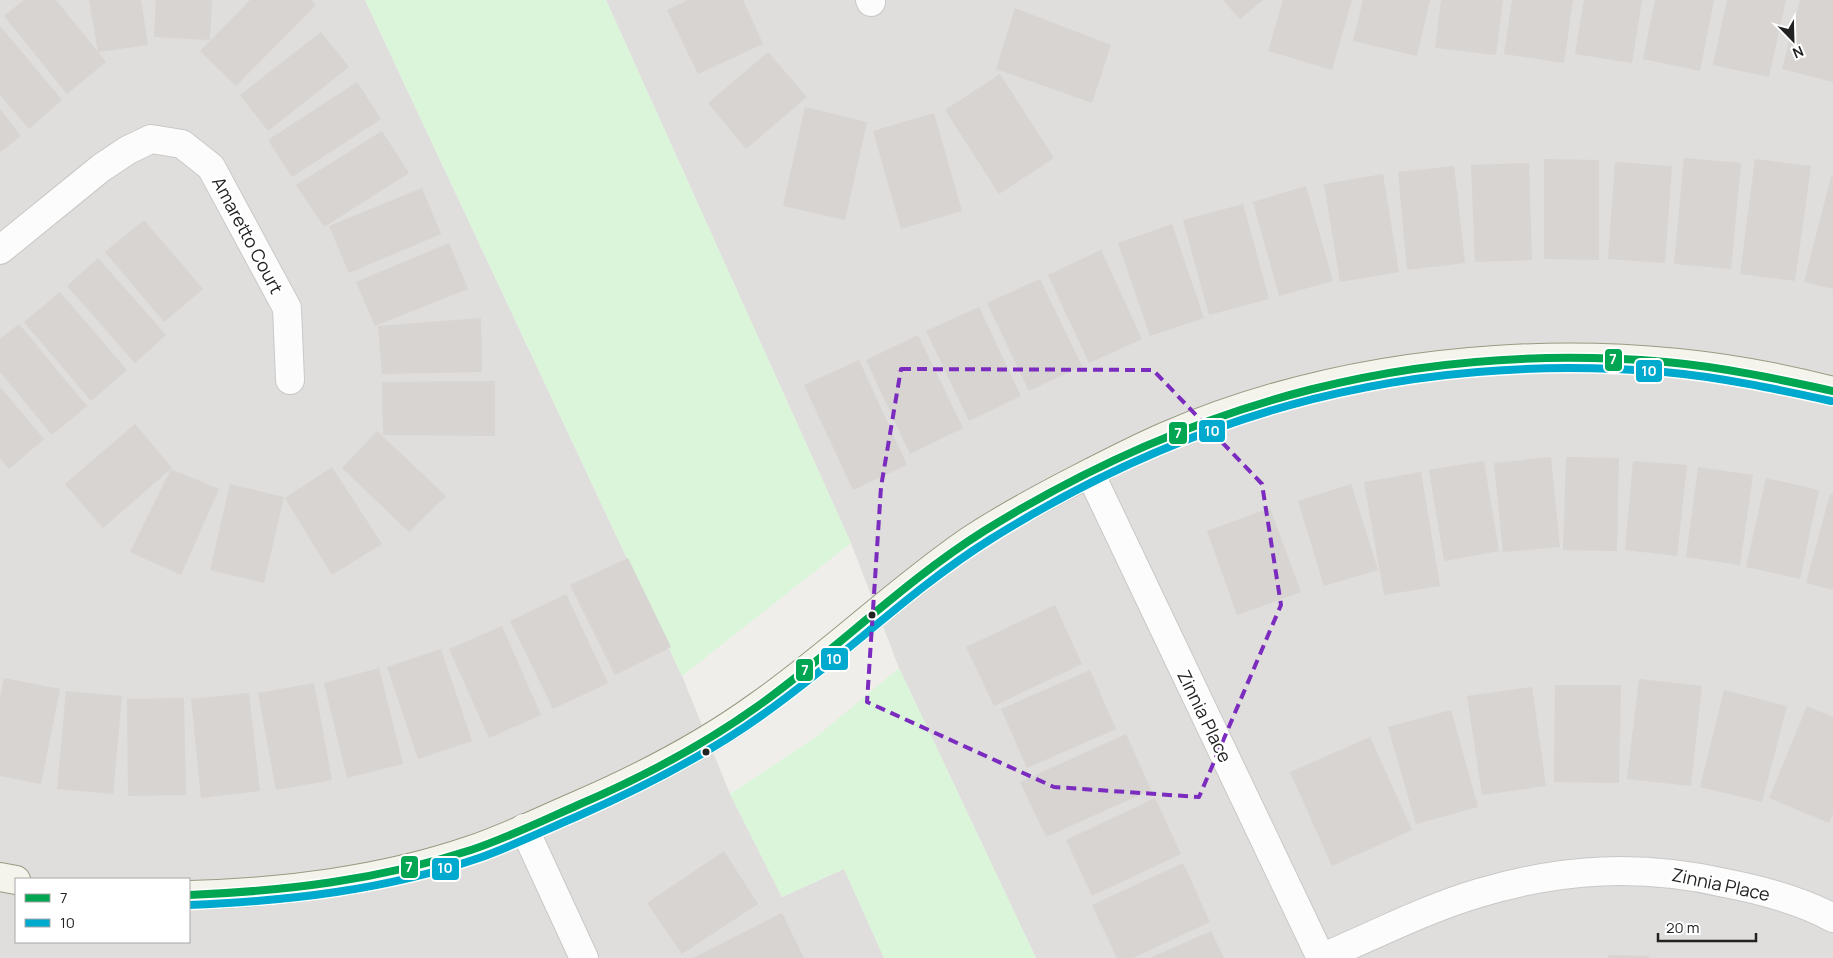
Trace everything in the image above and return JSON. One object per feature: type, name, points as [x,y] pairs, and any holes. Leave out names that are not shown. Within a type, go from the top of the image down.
[{"type":"street","name":"Amaretto Court","points":[[0,250],[101,168],[128,150],[151,140],[182,144],[212,167],[287,308],[290,380]]},
{"type":"street","points":[[190,895],[245,894],[306,886],[412,867],[472,850],[611,791],[689,750],[754,709],[805,672],[902,591],[971,540],[1035,501],[1170,434],[1295,392],[1369,375],[1458,363],[1535,358],[1631,359],[1719,369],[1833,392]]},
{"type":"street","name":"Zinnia Place","points":[[1090,473],[1321,958],[1478,893],[1565,874],[1620,869],[1683,873],[1748,888],[1817,909],[1833,918]]},
{"type":"street","points":[[524,828],[584,958]]},
{"type":"street","points":[[0,877],[15,880]]},
{"type":"highlighted area","points":[[901,369],[1153,370],[1262,484],[1281,605],[1199,797],[1054,787],[867,702],[881,487]]},
{"type":"shaded area","points":[[0,0],[365,0],[682,676],[730,794],[782,897],[844,869],[884,958],[0,958]]},
{"type":"shaded area","points":[[606,0],[1833,0],[1833,958],[1036,958],[899,668],[851,543]]},
{"type":"green space","points":[[365,0],[606,0],[851,543],[682,676]]},
{"type":"green space","points":[[899,668],[1036,958],[884,958],[844,869],[782,897],[730,794],[816,737]]},
{"type":"building","points":[[24,0],[56,0],[106,62],[67,94],[4,16]]},
{"type":"building","points":[[89,0],[141,0],[148,45],[98,52]]},
{"type":"building","points":[[156,0],[212,0],[210,40],[154,37]]},
{"type":"building","points":[[250,0],[311,0],[316,5],[236,86],[200,51]]},
{"type":"building","points":[[688,0],[743,0],[763,44],[698,74],[667,10]]},
{"type":"building","points":[[1223,0],[1263,0],[1240,19]]},
{"type":"building","points":[[1283,0],[1352,0],[1332,70],[1268,51]]},
{"type":"building","points":[[1363,0],[1430,0],[1417,56],[1353,41]]},
{"type":"building","points":[[1441,0],[1503,0],[1496,55],[1435,48]]},
{"type":"building","points":[[1512,0],[1573,0],[1564,63],[1504,54]]},
{"type":"building","points":[[1584,0],[1642,0],[1632,63],[1575,54]]},
{"type":"building","points":[[1655,0],[1714,0],[1700,71],[1643,59]]},
{"type":"building","points":[[1727,0],[1786,0],[1769,77],[1713,65]]},
{"type":"building","points":[[1800,0],[1833,0],[1833,82],[1782,69]]},
{"type":"building","points":[[1015,8],[1111,45],[1092,103],[996,69]]},
{"type":"building","points":[[0,26],[62,100],[29,129],[0,95]]},
{"type":"building","points":[[321,32],[349,67],[268,131],[240,95]]},
{"type":"building","points":[[768,52],[807,97],[746,149],[708,103]]},
{"type":"building","points":[[1000,74],[1054,158],[999,194],[945,110]]},
{"type":"building","points":[[357,82],[381,119],[292,177],[268,140]]},
{"type":"building","points":[[805,107],[867,122],[845,220],[783,206]]},
{"type":"building","points":[[0,109],[21,136],[0,152]]},
{"type":"building","points":[[934,113],[962,211],[901,229],[873,131]]},
{"type":"building","points":[[382,131],[409,173],[324,227],[296,185]]},
{"type":"building","points":[[1684,158],[1741,163],[1731,269],[1674,264]]},
{"type":"building","points":[[1544,159],[1599,160],[1599,260],[1544,259]]},
{"type":"building","points":[[1755,159],[1811,166],[1795,281],[1740,274]]},
{"type":"building","points":[[1615,162],[1672,166],[1665,263],[1608,259]]},
{"type":"building","points":[[1529,163],[1532,260],[1475,262],[1471,165]]},
{"type":"building","points":[[1454,166],[1465,263],[1407,270],[1398,172]]},
{"type":"building","points":[[1383,174],[1399,272],[1340,282],[1324,184]]},
{"type":"building","points":[[1831,177],[1833,177],[1833,289],[1804,282]]},
{"type":"building","points":[[1306,186],[1333,281],[1279,296],[1253,202]]},
{"type":"building","points":[[422,188],[441,234],[349,273],[329,226]]},
{"type":"building","points":[[1243,204],[1269,299],[1209,315],[1183,220]]},
{"type":"building","points":[[144,220],[203,289],[164,322],[105,252]]},
{"type":"building","points":[[1172,224],[1204,318],[1150,336],[1118,243]]},
{"type":"building","points":[[449,243],[468,289],[375,326],[356,282]]},
{"type":"building","points":[[1101,250],[1142,339],[1089,363],[1048,275]]},
{"type":"building","points":[[98,258],[166,335],[135,363],[67,286]]},
{"type":"building","points":[[1040,279],[1082,366],[1029,391],[987,303]]},
{"type":"building","points":[[60,292],[127,370],[91,401],[24,322]]},
{"type":"building","points":[[979,307],[1021,396],[969,421],[926,331]]},
{"type":"building","points":[[481,318],[482,372],[382,374],[378,326]]},
{"type":"building","points":[[19,324],[87,406],[52,435],[0,372],[0,339]]},
{"type":"building","points":[[918,335],[963,428],[910,454],[866,360]]},
{"type":"building","points":[[859,360],[907,465],[853,490],[804,385]]},
{"type":"building","points":[[495,381],[495,436],[383,435],[382,382]]},
{"type":"building","points":[[0,387],[44,439],[9,469],[0,458]]},
{"type":"building","points":[[135,424],[172,468],[103,528],[65,484]]},
{"type":"building","points":[[377,431],[446,496],[409,532],[342,468]]},
{"type":"building","points":[[1551,457],[1560,547],[1503,552],[1494,463]]},
{"type":"building","points":[[1566,457],[1619,458],[1617,551],[1563,550]]},
{"type":"building","points":[[1484,461],[1499,551],[1444,561],[1429,470]]},
{"type":"building","points":[[1633,461],[1687,465],[1677,556],[1625,550]]},
{"type":"building","points":[[332,467],[382,544],[332,575],[285,498]]},
{"type":"building","points":[[1698,467],[1753,475],[1740,565],[1686,557]]},
{"type":"building","points":[[171,469],[219,489],[181,575],[130,552]]},
{"type":"building","points":[[1421,472],[1440,586],[1384,595],[1364,482]]},
{"type":"building","points":[[1766,478],[1819,490],[1800,579],[1746,567]]},
{"type":"building","points":[[230,484],[284,497],[264,583],[210,570]]},
{"type":"building","points":[[1351,484],[1378,570],[1324,586],[1298,501]]},
{"type":"building","points":[[1830,494],[1833,494],[1833,590],[1806,583]]},
{"type":"building","points":[[1270,508],[1301,592],[1237,615],[1207,531]]},
{"type":"building","points":[[628,558],[671,647],[615,675],[570,585]]},
{"type":"building","points":[[566,594],[608,683],[553,709],[510,621]]},
{"type":"building","points":[[1055,605],[1082,664],[994,706],[966,647]]},
{"type":"building","points":[[502,626],[541,715],[489,738],[449,649]]},
{"type":"building","points":[[441,649],[472,741],[418,759],[387,667]]},
{"type":"building","points":[[379,668],[403,764],[347,778],[324,683]]},
{"type":"building","points":[[1090,670],[1116,729],[1027,768],[1001,709]]},
{"type":"building","points":[[4,678],[60,689],[41,784],[0,776],[0,698]]},
{"type":"building","points":[[1639,679],[1702,686],[1691,786],[1627,779]]},
{"type":"building","points":[[314,683],[332,780],[276,790],[258,693]]},
{"type":"building","points":[[1555,685],[1621,685],[1619,783],[1554,782]]},
{"type":"building","points":[[1532,687],[1546,786],[1482,795],[1467,696]]},
{"type":"building","points":[[1724,690],[1787,706],[1762,802],[1700,787]]},
{"type":"building","points":[[66,691],[122,696],[113,794],[57,789]]},
{"type":"building","points":[[249,693],[260,791],[201,798],[191,699]]},
{"type":"building","points":[[184,698],[186,795],[128,796],[127,699]]},
{"type":"building","points":[[1807,706],[1833,717],[1833,814],[1829,823],[1769,798]]},
{"type":"building","points":[[1451,710],[1478,807],[1416,824],[1388,727]]},
{"type":"building","points":[[1126,734],[1151,790],[1046,837],[1020,782]]},
{"type":"building","points":[[1370,737],[1412,830],[1332,866],[1290,772]]},
{"type":"building","points":[[1155,798],[1181,854],[1092,896],[1066,840]]},
{"type":"building","points":[[724,851],[758,904],[682,954],[647,903]]},
{"type":"building","points":[[1183,863],[1210,922],[1133,958],[1117,958],[1092,905]]},
{"type":"building","points":[[782,913],[804,958],[693,958]]},
{"type":"building","points":[[1211,931],[1224,958],[1150,958]]},
{"type":"building","points":[[1609,955],[1649,956],[1649,958],[1608,958]]},
{"type":"transit line","name":"7","points":[[190,895],[296,887],[402,869],[471,850],[525,829],[602,795],[693,748],[737,721],[814,663],[925,572],[984,531],[1064,485],[1145,446],[1227,414],[1311,389],[1396,372],[1484,361],[1574,358],[1666,362],[1729,370],[1833,391]]},
{"type":"transit line","name":"10","points":[[190,905],[300,897],[372,886],[408,878],[479,858],[603,805],[651,782],[721,743],[765,713],[822,670],[933,580],[991,539],[1070,493],[1150,455],[1231,423],[1314,399],[1398,382],[1484,371],[1573,368],[1664,372],[1727,380],[1831,401]]}]
